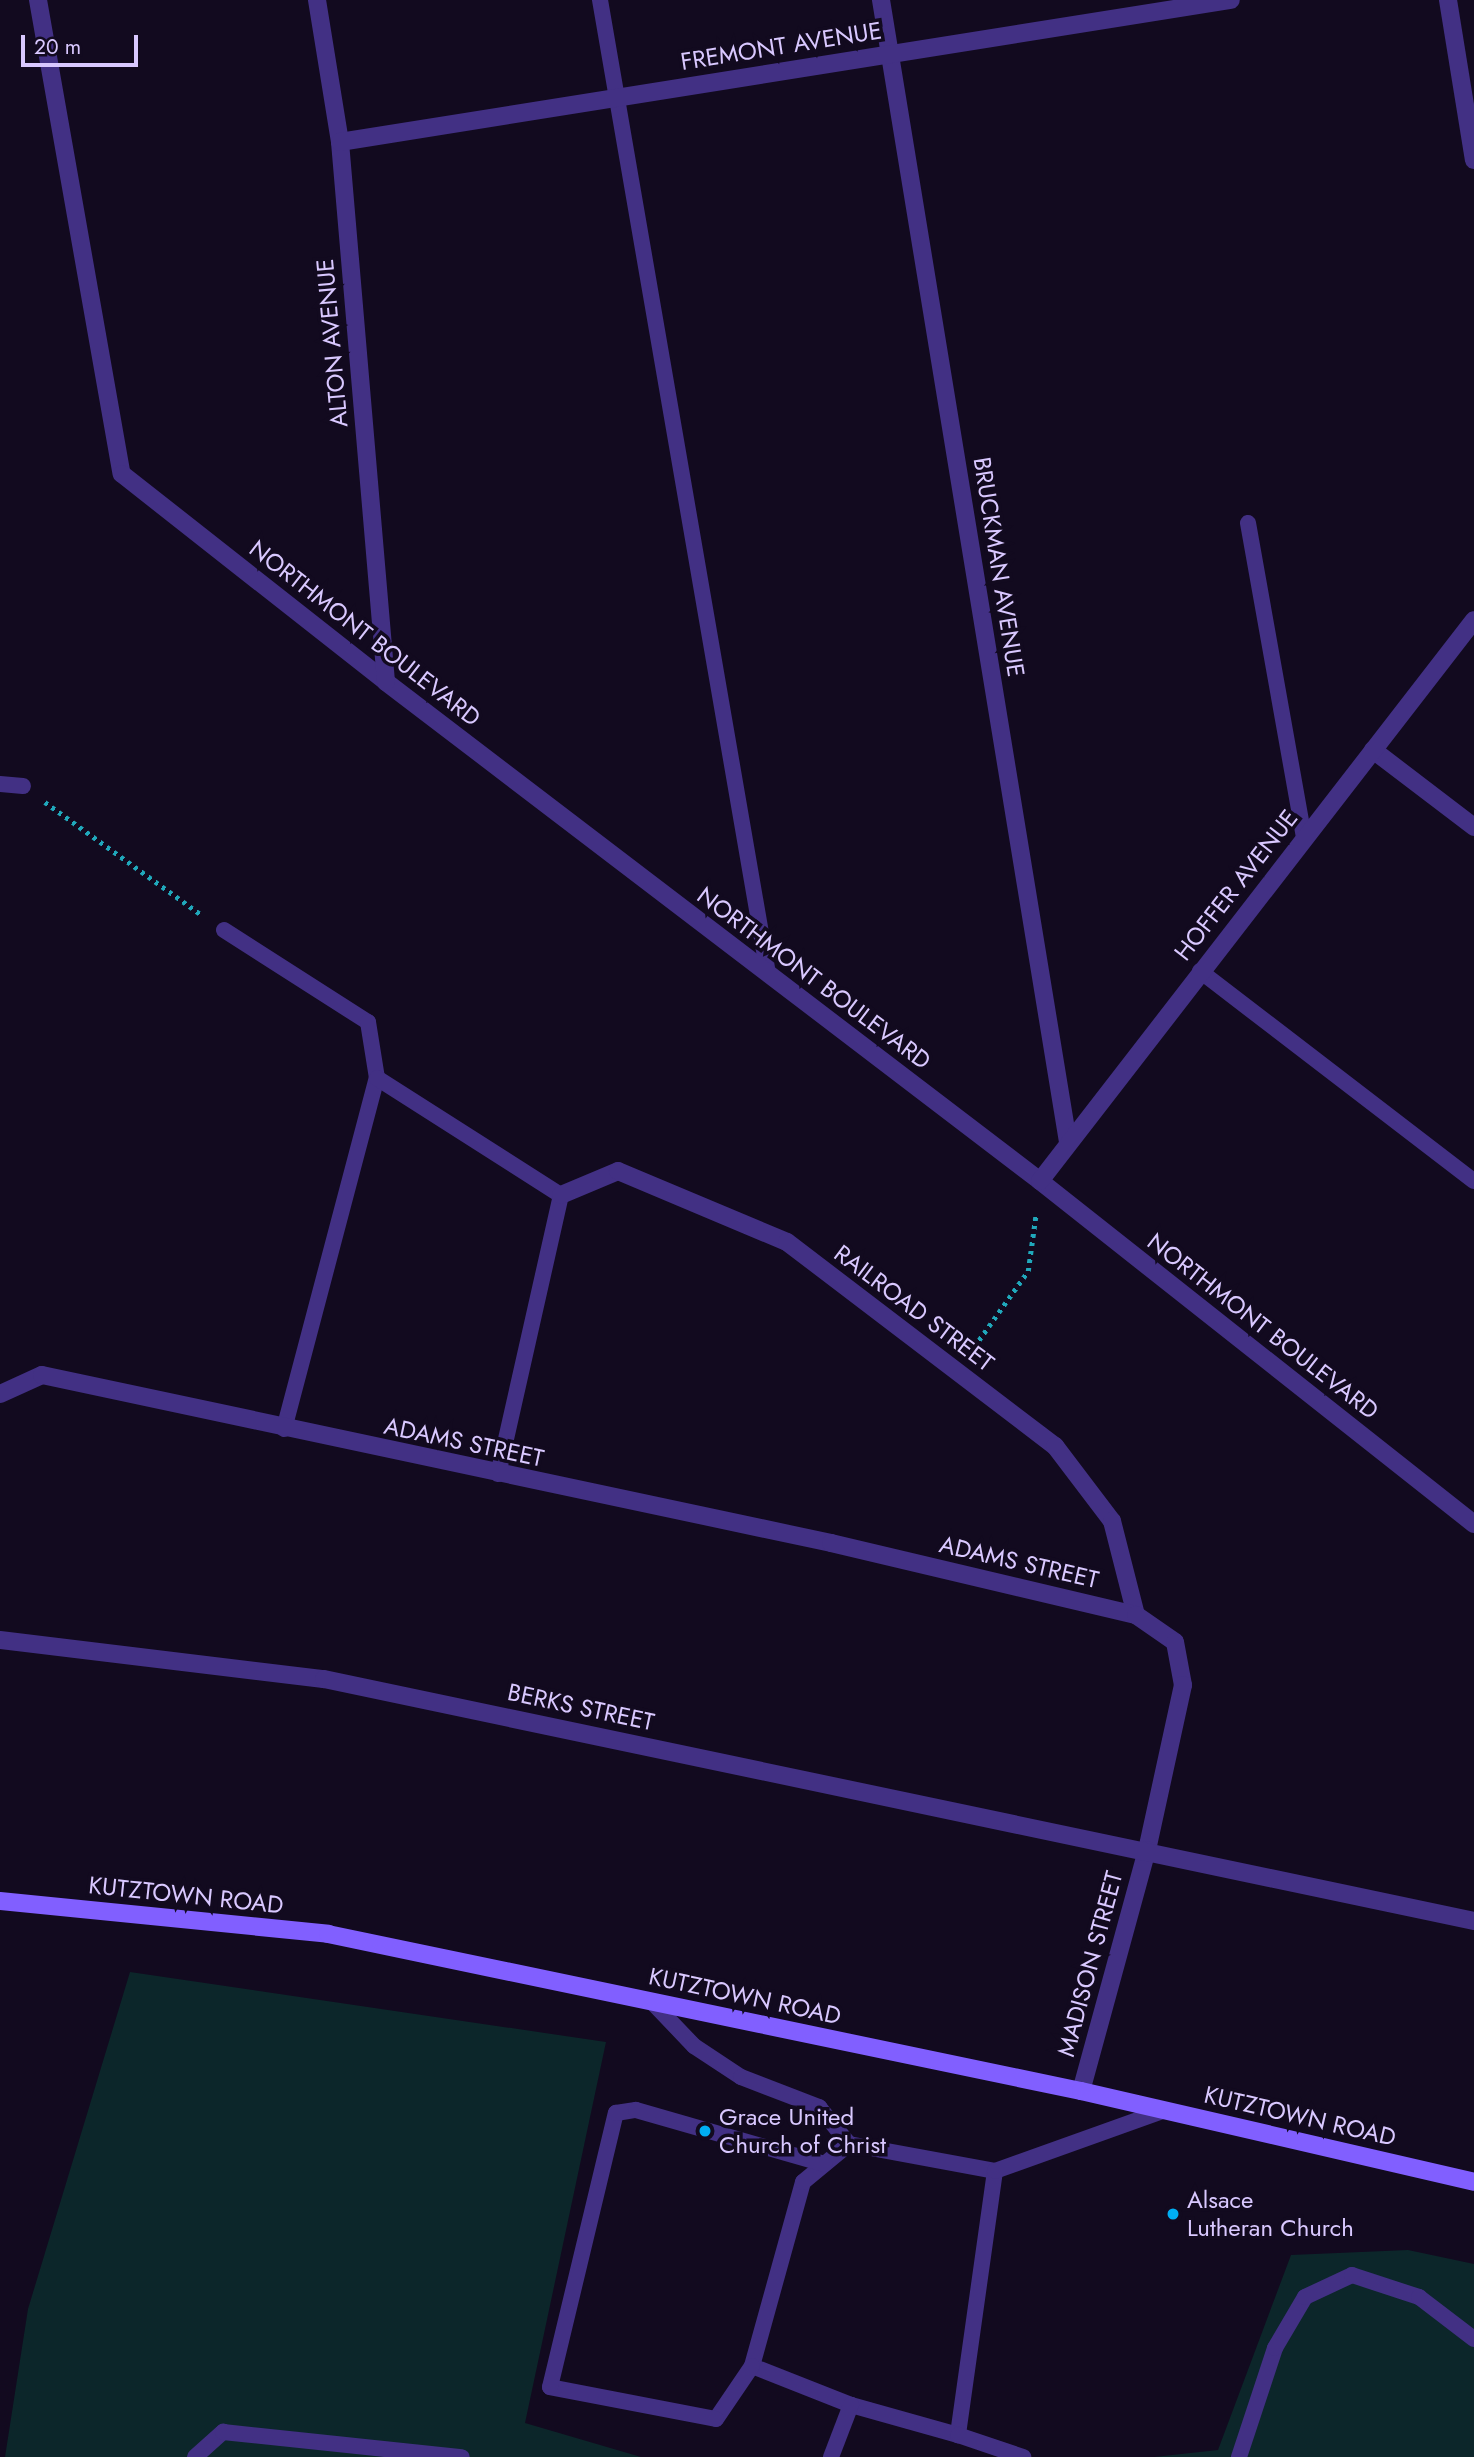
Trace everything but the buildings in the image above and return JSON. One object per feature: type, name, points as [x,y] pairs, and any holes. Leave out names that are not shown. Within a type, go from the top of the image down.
[{"type":"main road","name":"KUTZTOWN ROAD","points":[[0,1901],[328,1934],[1081,2091],[1474,2182]]},
{"type":"street","name":"NORTHMONT BOULEVARD","points":[[38,0],[122,474],[386,682],[1040,1181],[1474,1524]]},
{"type":"street","name":"ALTON AVENUE","points":[[317,0],[340,142],[386,682]]},
{"type":"street","name":"BRUCKMAN AVENUE","points":[[881,0],[1068,1142]]},
{"type":"street","name":"FREMONT AVENUE","points":[[340,142],[890,53],[1165,5],[1231,0]]},
{"type":"street","points":[[1448,0],[1474,160]]},
{"type":"street","name":"HOFFER AVENUE","points":[[1040,1181],[1474,620]]},
{"type":"street","points":[[1373,750],[1474,827]]},
{"type":"street","name":"RAILROAD STREET","points":[[561,1195],[618,1171],[787,1242],[1055,1446],[1112,1521],[1136,1615]]},
{"type":"street","name":"ADAMS STREET","points":[[0,1394],[42,1375],[284,1429],[831,1543],[1136,1615],[1175,1642],[1183,1685],[1147,1850]]},
{"type":"street","name":"BERKS STREET","points":[[0,1640],[324,1679],[1147,1850]]},
{"type":"street","points":[[1147,1850],[1474,1921]]},
{"type":"street","name":"MADISON STREET","points":[[1081,2091],[1147,1850]]},
{"type":"lane","points":[[600,0],[768,974]]},
{"type":"lane","points":[[1248,523],[1304,837]]},
{"type":"lane","points":[[0,784],[23,786]]},
{"type":"lane","points":[[224,930],[368,1022],[377,1078],[284,1429]]},
{"type":"lane","points":[[1200,971],[1474,1181]]},
{"type":"lane","points":[[377,1078],[561,1195],[498,1474]]},
{"type":"lane","points":[[652,2002],[694,2046],[741,2077],[818,2107],[849,2144],[995,2171],[1166,2110]]},
{"type":"lane","points":[[824,2164],[636,2110],[616,2113],[550,2387],[716,2419],[752,2366],[803,2182],[849,2144]]},
{"type":"lane","points":[[958,2435],[995,2171]]},
{"type":"lane","points":[[1239,2457],[1275,2348],[1305,2297],[1352,2275],[1419,2297],[1474,2339]]},
{"type":"lane","points":[[752,2366],[851,2405],[958,2435],[1023,2457]]},
{"type":"lane","points":[[831,2457],[851,2405]]},
{"type":"lane","points":[[195,2457],[223,2432],[463,2457]]},
{"type":"path","points":[[23,786],[224,930]]},
{"type":"path","points":[[956,1371],[1028,1272],[1040,1181]]},
{"type":"green space","points":[[130,1972],[606,2042],[525,2423],[641,2457],[5,2457],[28,2309]]},
{"type":"green space","points":[[1408,2250],[1474,2264],[1474,2457],[1154,2457],[1218,2450],[1291,2255]]},
{"type":"place","name":"Grace United Church of Christ","points":[[705,2131]]},
{"type":"place","name":"Alsace Lutheran Church","points":[[1173,2214]]}]
